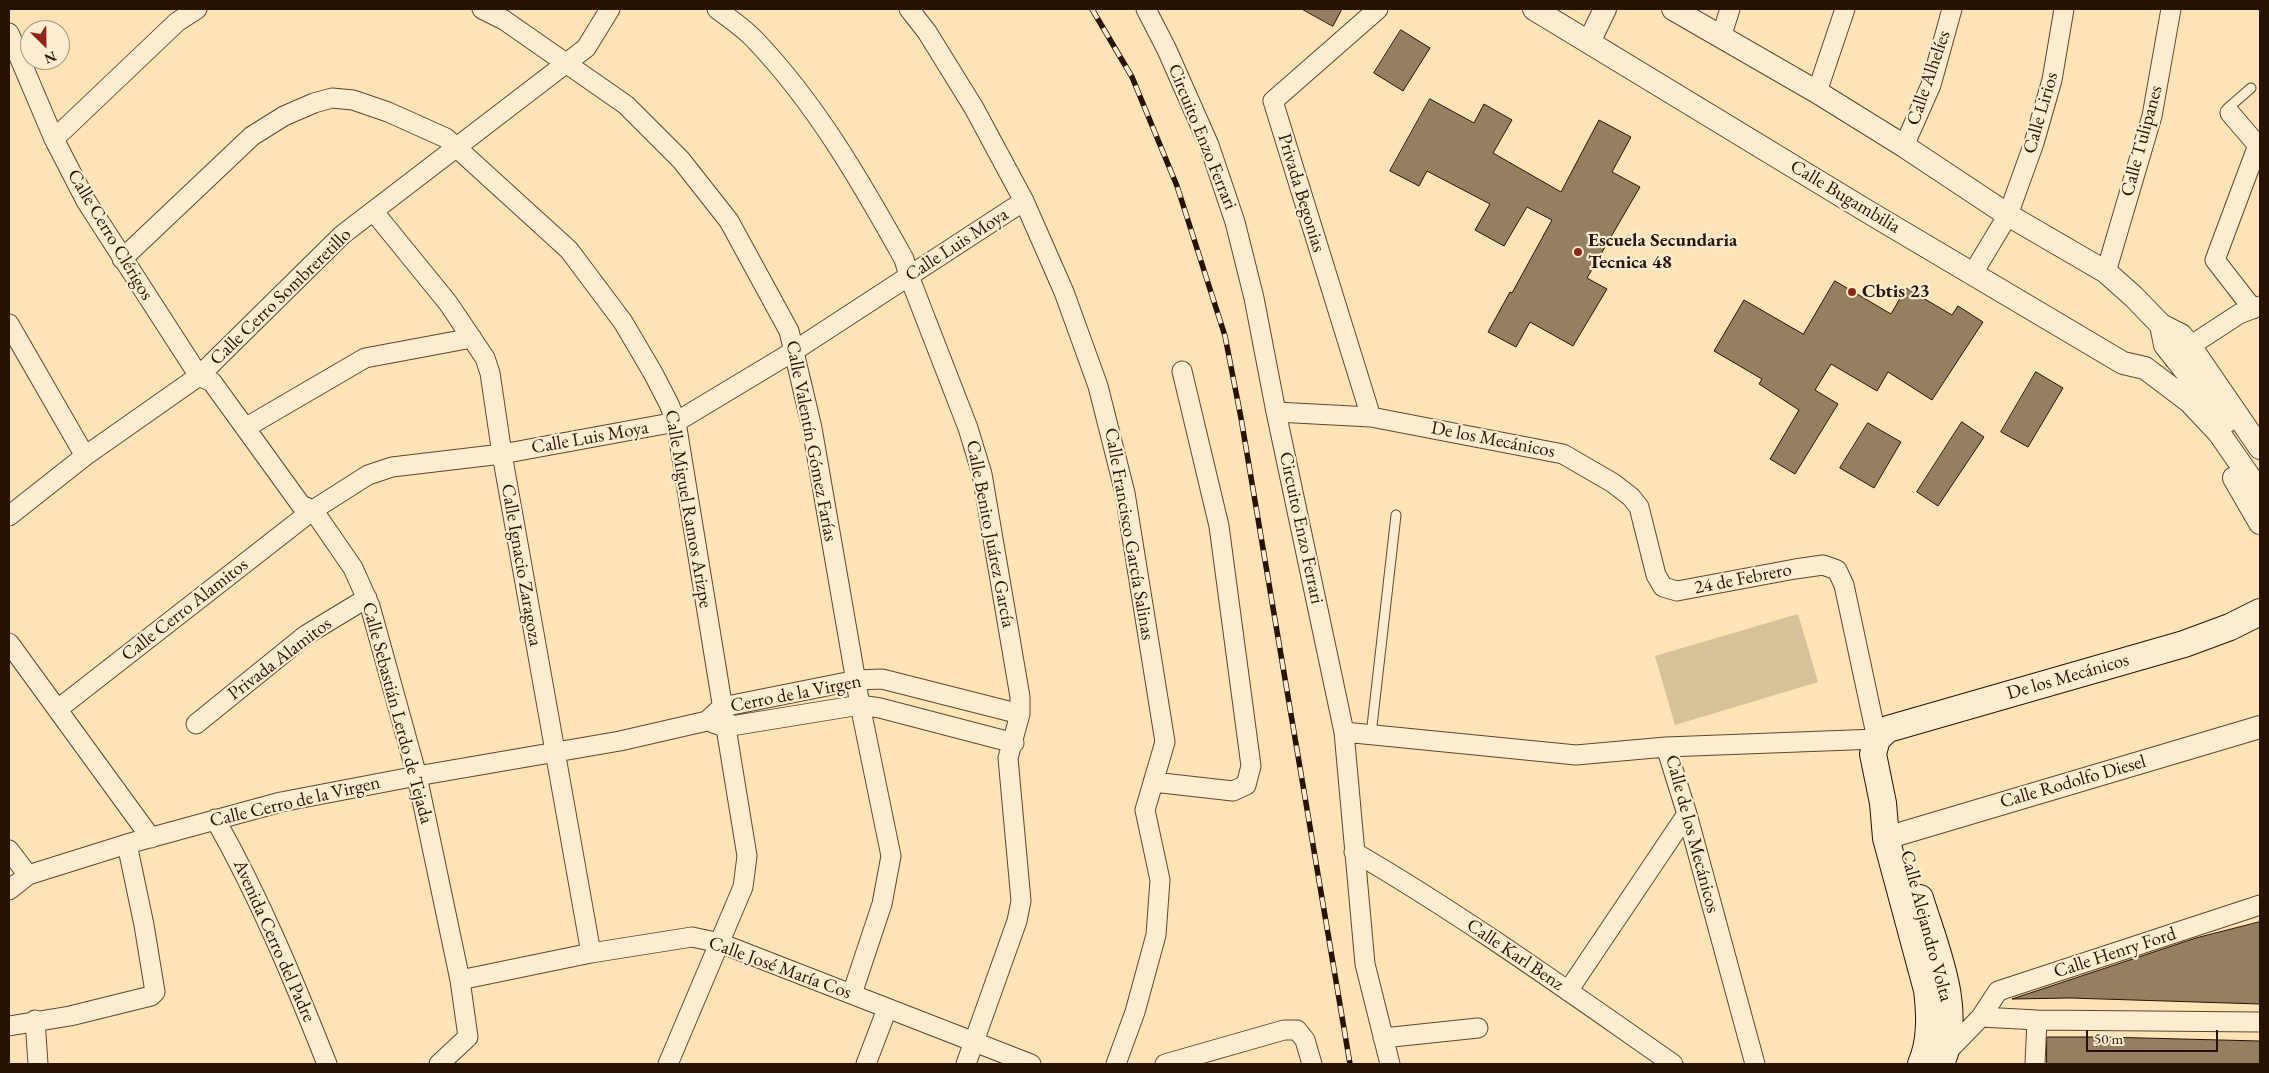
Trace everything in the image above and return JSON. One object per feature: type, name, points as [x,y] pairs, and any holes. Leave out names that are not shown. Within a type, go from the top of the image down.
[{"type":"main road","name":"De los Mecánicos","points":[[1877,739],[1888,730],[2184,644],[2230,627],[2260,612]]},
{"type":"main road","name":"Calle Alejandro Volta","points":[[1877,739],[1873,754],[1883,803],[1894,835],[1927,990],[1933,1060]]},
{"type":"street","points":[[54,139],[177,22],[197,9]]},
{"type":"street","name":"Calle Valentín Gómez Farías","points":[[482,9],[504,20],[567,62],[626,105],[681,160],[729,222],[789,331],[812,428],[860,705],[890,856],[882,904],[852,994]]},
{"type":"street","name":"Calle Cerro Sombreretillo","points":[[9,516],[85,456],[199,376],[342,235],[586,48],[610,9]]},
{"type":"street","name":"Calle Benito Juárez García","points":[[717,9],[754,39],[795,86],[852,167],[904,259],[968,428],[982,474],[1020,697],[1020,714],[1014,743],[1008,758],[1021,902],[1017,921],[966,1064]]},
{"type":"street","name":"Calle Francisco García Salinas","points":[[909,9],[927,32],[974,108],[1024,201],[1064,292],[1098,386],[1125,493],[1165,742],[1145,810],[1160,880],[1156,935],[1135,1012],[1116,1064]]},
{"type":"street","name":"Circuito Enzo Ferrari","points":[[1146,9],[1167,50],[1209,145],[1235,222],[1254,298],[1276,412],[1344,732],[1365,964],[1390,1064]]},
{"type":"street","name":"Privada Begonias","points":[[1371,418],[1273,101],[1378,9]]},
{"type":"street","name":"Calle Bugambilia","points":[[1534,9],[1564,16],[1589,42],[1870,213],[2123,363],[2145,368],[2190,402],[2219,433],[2260,492]]},
{"type":"street","points":[[1589,42],[1604,9]]},
{"type":"street","points":[[1673,9],[1817,92],[1904,146],[2008,215],[2106,272],[2134,296],[2161,325],[2165,345],[2184,353],[2260,448]]},
{"type":"street","points":[[1722,37],[1730,9]]},
{"type":"street","points":[[1817,92],[1844,9]]},
{"type":"street","name":"Calle Alhelíes","points":[[1904,146],[1931,85],[1952,9]]},
{"type":"street","name":"Calle Lirios","points":[[1973,273],[2008,215],[2034,143],[2052,80],[2064,9]]},
{"type":"street","name":"Calle Tulipanes","points":[[2106,272],[2152,116],[2171,9]]},
{"type":"street","name":"Calle Cerro Clérigos","points":[[9,34],[54,139],[98,223],[199,376]]},
{"type":"street","name":"Calle Miguel Ramos Arizpe","points":[[122,259],[252,136],[284,116],[314,103],[332,98],[353,100],[388,112],[446,138],[569,250],[624,322],[653,373],[676,422],[747,856],[743,886],[668,1064]]},
{"type":"street","points":[[2184,353],[2239,314],[2256,307],[2216,260],[2259,147],[2230,113]]},
{"type":"street","name":"Calle Luis Moya","points":[[313,510],[368,475],[392,467],[502,454],[676,422],[794,351],[1024,201]]},
{"type":"street","name":"Calle Ignacio Zaragoza","points":[[374,212],[448,303],[485,358],[490,373],[502,454],[554,753],[592,953]]},
{"type":"street","points":[[9,324],[85,456]]},
{"type":"street","points":[[244,428],[365,358],[472,338]]},
{"type":"street","points":[[2184,353],[2260,476]]},
{"type":"street","points":[[2123,363],[2146,384],[2173,404],[2209,440],[2239,485],[2260,523]]},
{"type":"street","points":[[1153,782],[1233,791],[1246,785],[1251,766],[1219,526],[1182,371]]},
{"type":"street","name":"Calle Sebastián Lerdo de Tejada","points":[[199,376],[212,382],[301,504],[313,510],[353,568],[367,598],[417,776],[460,980],[468,1037],[439,1064]]},
{"type":"street","name":"De los Mecánicos","points":[[1276,412],[1371,418],[1563,454],[1613,483],[1631,497],[1639,507],[1656,576],[1663,587]]},
{"type":"street","name":"Calle Cerro Alamitos","points":[[58,709],[313,510]]},
{"type":"street","name":"24 de Febrero","points":[[1663,587],[1677,591],[1823,565]]},
{"type":"street","name":"Calle Alejandro Volta","points":[[1823,565],[1837,570],[1844,585],[1877,739]]},
{"type":"street","name":"Privada Alamitos","points":[[196,724],[306,635],[367,598]]},
{"type":"street","points":[[9,644],[151,838]]},
{"type":"street","name":"Cerro de la Virgen","points":[[707,720],[722,708],[857,680],[882,679],[1020,714]]},
{"type":"street","name":"Cerro de la Virgen","points":[[707,720],[725,727],[860,705],[880,708],[1014,743]]},
{"type":"street","name":"Calle Cerro de la Virgen","points":[[9,890],[28,875],[126,844],[281,802],[417,776],[554,753],[707,720]]},
{"type":"street","name":"Calle Rodolfo Diesel","points":[[1894,835],[2260,727]]},
{"type":"street","points":[[1344,732],[1576,756],[1666,747]]},
{"type":"street","name":"Calle de los Mecánicos","points":[[1755,1064],[1687,814],[1666,747],[1877,739]]},
{"type":"street","points":[[1568,990],[1687,814]]},
{"type":"street","name":"Avenida Cerro del Padre","points":[[215,819],[234,851],[279,946],[328,1064]]},
{"type":"street","points":[[9,1026],[35,1020],[70,1016],[151,996],[155,992],[144,925],[126,844]]},
{"type":"street","points":[[9,850],[28,875]]},
{"type":"street","name":"Calle Karl Benz","points":[[1354,852],[1407,883],[1568,990],[1673,1064]]},
{"type":"street","name":"Calle Henry Ford","points":[[1933,1060],[1981,1017],[1998,991],[2260,905]]},
{"type":"street","name":"Calle José María Cos","points":[[460,980],[592,953],[692,937],[720,943],[1031,1064]]},
{"type":"street","points":[[866,1064],[887,1009]]},
{"type":"street","points":[[1981,1017],[2037,1020],[2260,1022]]},
{"type":"street","points":[[35,1020],[38,1064]]},
{"type":"street","points":[[2035,1064],[2037,1020]]},
{"type":"street","points":[[1383,1038],[1478,1028]]},
{"type":"street","points":[[1165,1064],[1284,1030],[1297,1030],[1306,1040],[1312,1064]]},
{"type":"lane","points":[[2230,113],[2228,108],[2251,88]]},
{"type":"lane","points":[[1371,735],[1396,515]]},
{"type":"shaded area","points":[[1798,614],[1818,682],[1675,725],[1655,656]]},
{"type":"building","points":[[1302,9],[1342,9],[1333,26]]},
{"type":"building","points":[[1401,30],[1430,48],[1403,91],[1374,73]]},
{"type":"building","points":[[1430,99],[1474,123],[1484,104],[1512,120],[1493,153],[1561,192],[1599,120],[1631,137],[1612,172],[1640,187],[1587,278],[1607,289],[1573,346],[1530,322],[1516,347],[1488,332],[1552,220],[1527,207],[1504,246],[1475,230],[1490,204],[1427,171],[1419,186],[1390,171]]},
{"type":"building","points":[[1835,281],[1891,314],[1906,288],[1952,315],[1958,306],[1983,322],[1932,400],[1888,372],[1877,391],[1831,364],[1815,390],[1838,404],[1795,474],[1770,459],[1799,410],[1759,384],[1762,379],[1714,351],[1744,300],[1803,334]]},
{"type":"building","points":[[2036,372],[2063,388],[2028,447],[2001,432]]},
{"type":"building","points":[[1962,422],[1984,437],[1938,506],[1917,492]]},
{"type":"building","points":[[1868,423],[1901,442],[1874,488],[1840,468]]},
{"type":"building","points":[[2260,922],[2260,1004],[2070,998],[2012,999],[2196,938]]},
{"type":"building","points":[[2047,1037],[2260,1041],[2260,1064],[2047,1064]]},
{"type":"railway","points":[[1092,9],[1132,77],[1177,186],[1225,336],[1241,418],[1350,1064]]},
{"type":"place","name":"Escuela Secundaria Tecnica 48","points":[[1578,252]]},
{"type":"place","name":"Cbtis 23","points":[[1852,292]]}]
